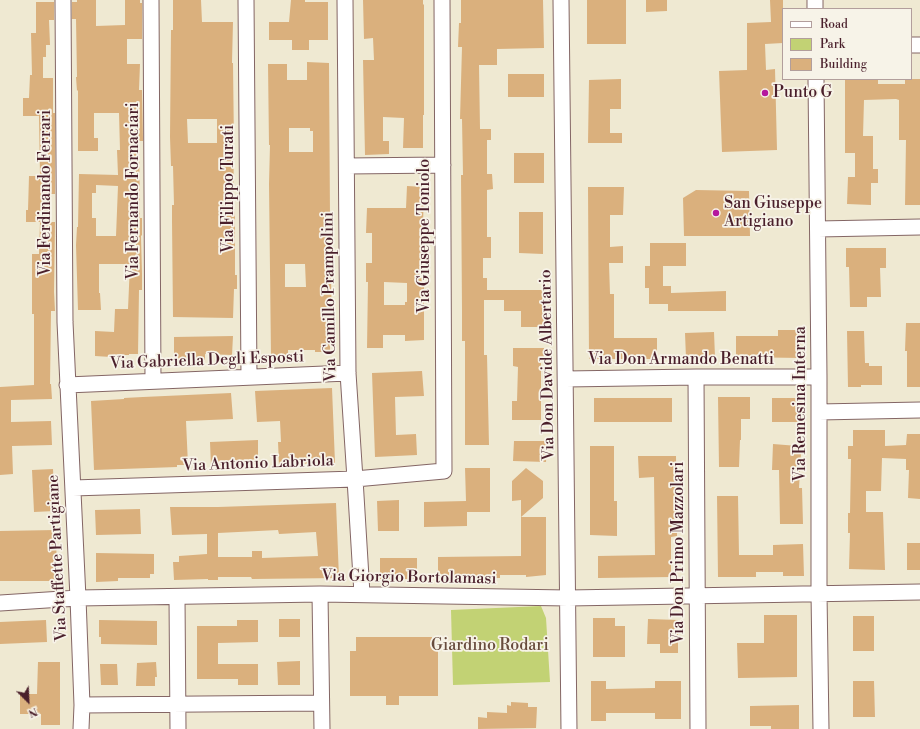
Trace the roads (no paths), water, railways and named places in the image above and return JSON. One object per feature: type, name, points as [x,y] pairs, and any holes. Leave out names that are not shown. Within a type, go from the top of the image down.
[{"type":"street","name":"Via Ferdinando Ferrari","points":[[63,0],[65,322],[67,385]]},
{"type":"street","name":"Via Fernando Fornaciari","points":[[151,0],[153,381]]},
{"type":"street","name":"Via Filippo Turati","points":[[246,0],[249,377]]},
{"type":"street","name":"Via Camillo Prampolini","points":[[345,0],[348,373],[362,594]]},
{"type":"street","name":"Via Giuseppe Toniolo","points":[[442,0],[444,471]]},
{"type":"street","name":"Via Don Davide Albertario","points":[[561,0],[569,729]]},
{"type":"street","name":"Via Remesina Interna","points":[[816,80],[820,377],[818,593],[821,729]]},
{"type":"street","points":[[346,166],[443,165]]},
{"type":"street","points":[[818,229],[920,227]]},
{"type":"street","name":"Via Gabriella Degli Esposti","points":[[67,385],[348,373]]},
{"type":"street","name":"Via Don Armando Benatti","points":[[566,379],[696,376],[820,377]]},
{"type":"street","name":"Via Don Primo Mazzolari","points":[[696,376],[698,729]]},
{"type":"street","name":"Via Staffette Partigiane","points":[[67,385],[78,598],[82,705],[81,729]]},
{"type":"street","points":[[820,412],[920,410]]},
{"type":"street","name":"Via Antonio Labriola","points":[[73,488],[355,479],[444,471]]},
{"type":"street","name":"Via Giorgio Bortolamasi","points":[[0,603],[78,598],[320,594],[568,598],[920,592]]},
{"type":"street","points":[[320,594],[322,729]]},
{"type":"street","points":[[177,597],[178,729]]},
{"type":"street","points":[[82,705],[322,703]]},
{"type":"place","name":"Punto G","points":[[765,93]]},
{"type":"place","name":"San Giuseppe Artigiano","points":[[716,213]]},
{"type":"park label","name":"Giardino Rodari","points":[[490,646]]}]
